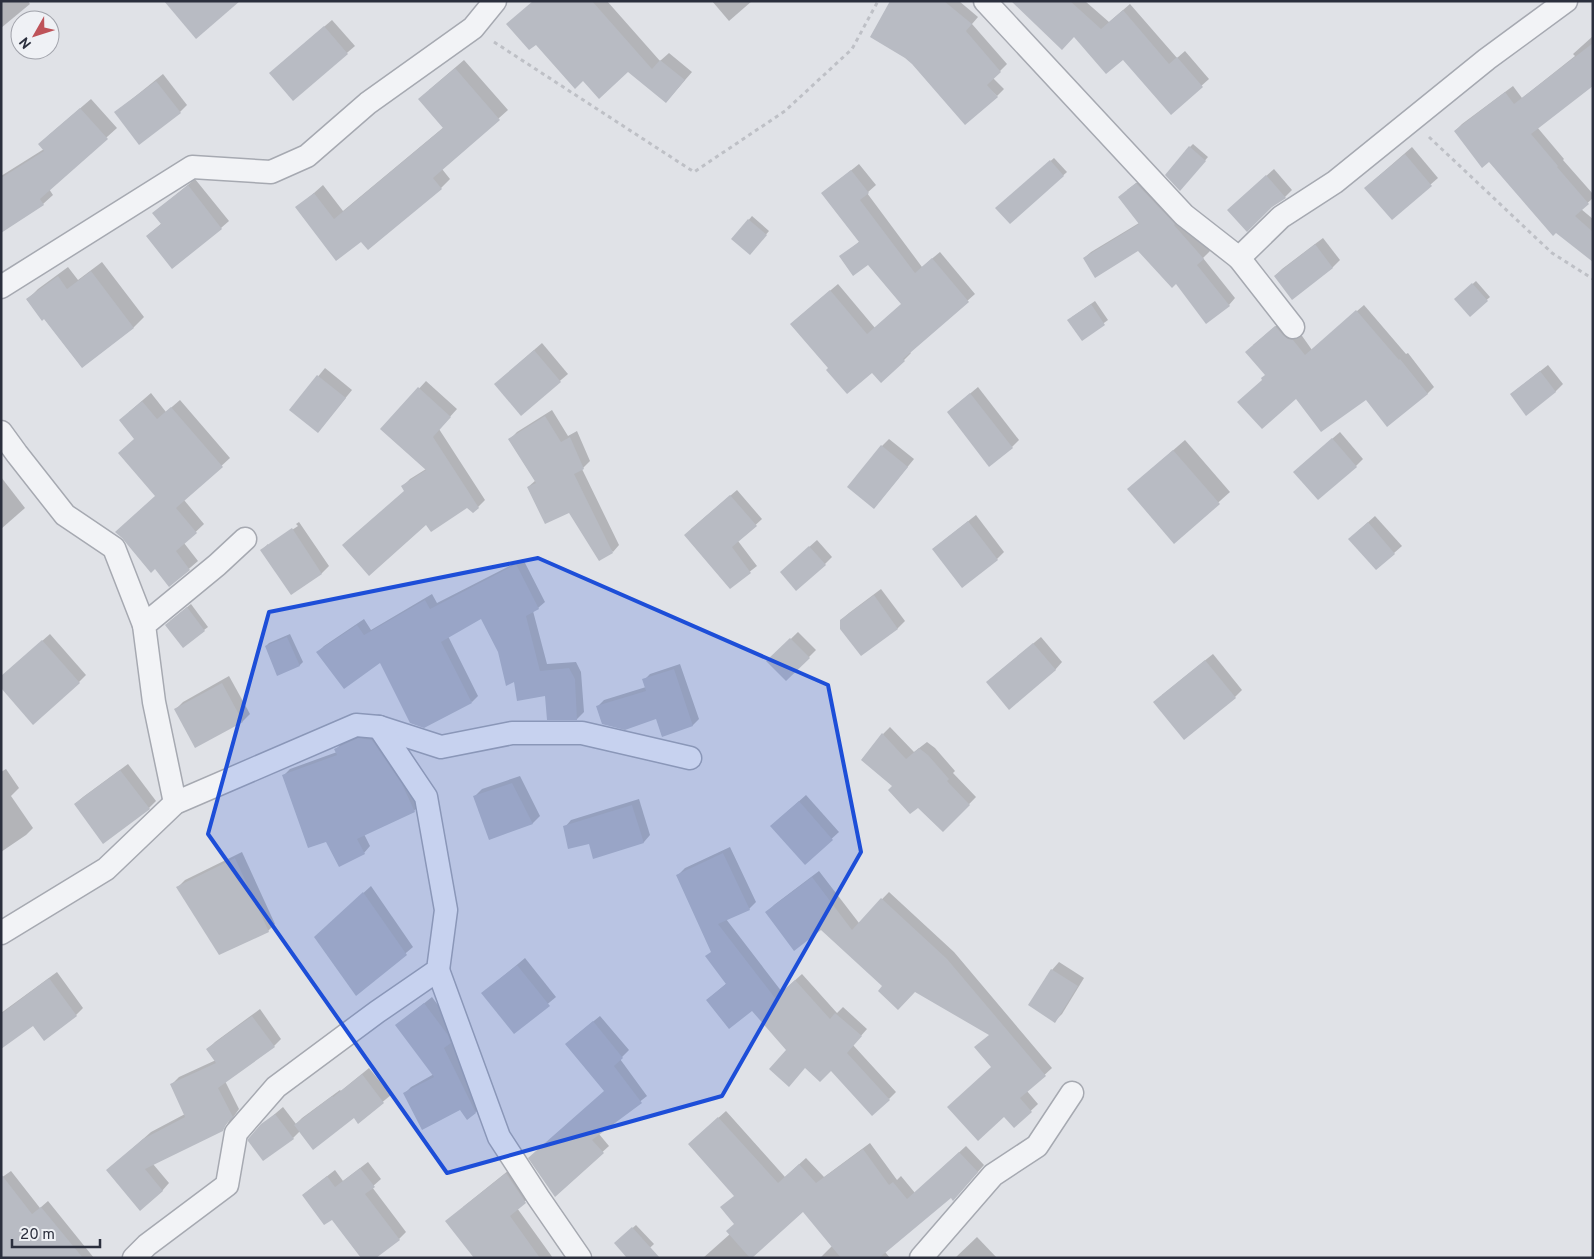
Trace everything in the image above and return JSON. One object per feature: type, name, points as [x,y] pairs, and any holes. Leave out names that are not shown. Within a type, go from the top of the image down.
[{"type":"street","points":[[1,287],[192,167],[271,172],[307,156],[368,103],[473,28],[495,1]]},
{"type":"street","points":[[985,1],[1184,215],[1239,258],[1293,327]]},
{"type":"street","points":[[1239,258],[1281,217],[1335,182],[1487,59],[1566,1]]},
{"type":"street","points":[[1,432],[65,515],[114,548],[144,625],[154,702],[174,803]]},
{"type":"street","points":[[144,625],[246,539]]},
{"type":"street","points":[[1,933],[37,913],[106,869],[174,803],[356,725],[379,727],[441,747],[512,733],[582,733],[690,758]]},
{"type":"street","points":[[379,727],[426,797],[446,910],[438,970],[499,1137],[580,1258]]},
{"type":"street","points":[[134,1258],[147,1245],[227,1185],[236,1133],[276,1087],[377,1012],[438,970]]},
{"type":"street","points":[[921,1258],[993,1175],[1037,1146],[1072,1094]]},
{"type":"path","points":[[473,28],[694,172],[786,111],[852,49],[878,1]]},
{"type":"path","points":[[1410,120],[1552,253],[1593,279]]},
{"type":"highlighted area","points":[[538,558],[828,685],[861,852],[722,1096],[447,1173],[208,834],[269,612]]},
{"type":"building","points":[[164,1],[240,1],[196,39]]},
{"type":"building","points":[[533,1],[592,1],[652,69],[660,60],[685,80],[666,103],[628,72],[599,99],[583,81],[575,89],[536,45],[529,50],[506,24]]},
{"type":"building","points":[[890,1],[944,1],[972,24],[966,31],[1001,72],[987,85],[998,97],[965,125],[912,64],[870,37]]},
{"type":"building","points":[[1011,1],[1070,1],[1101,29],[1123,10],[1169,64],[1177,57],[1203,87],[1171,115],[1123,60],[1106,74],[1074,37],[1062,50]]},
{"type":"building","points":[[324,26],[348,54],[293,101],[269,73]]},
{"type":"building","points":[[1593,43],[1593,86],[1531,134],[1589,204],[1575,216],[1593,232],[1593,262],[1556,233],[1553,236],[1489,162],[1482,168],[1454,131],[1505,92],[1514,104]]},
{"type":"building","points":[[455,68],[500,120],[433,178],[442,189],[368,250],[361,242],[336,261],[295,207],[314,193],[334,219],[443,128],[418,99]]},
{"type":"building","points":[[156,81],[181,113],[139,145],[114,112]]},
{"type":"building","points":[[80,108],[108,139],[40,199],[44,205],[1,233],[1,178],[44,151],[38,144]]},
{"type":"building","points":[[1189,146],[1206,161],[1180,191],[1165,175]]},
{"type":"building","points":[[1405,154],[1432,186],[1392,220],[1364,188]]},
{"type":"building","points":[[1050,160],[1064,176],[1010,224],[995,208]]},
{"type":"building","points":[[851,170],[869,193],[860,200],[915,273],[932,258],[969,302],[903,359],[905,361],[881,383],[872,373],[847,394],[826,370],[828,368],[790,324],[830,290],[867,334],[901,304],[868,265],[853,276],[839,256],[859,242],[821,193]]},
{"type":"building","points":[[1266,175],[1286,198],[1272,207],[1247,232],[1227,210]]},
{"type":"building","points":[[1136,183],[1175,224],[1204,259],[1197,265],[1230,306],[1206,324],[1176,284],[1172,288],[1138,251],[1095,278],[1083,258],[1139,224],[1118,197]]},
{"type":"building","points":[[188,185],[222,229],[172,269],[146,236],[161,224],[152,213]]},
{"type":"building","points":[[748,219],[767,235],[750,255],[731,239]]},
{"type":"building","points":[[1315,244],[1333,268],[1292,300],[1274,276]]},
{"type":"building","points":[[91,271],[134,328],[82,368],[26,299],[58,276],[67,289]]},
{"type":"building","points":[[1472,283],[1488,301],[1470,317],[1454,299]]},
{"type":"building","points":[[1091,304],[1105,325],[1082,341],[1067,320]]},
{"type":"building","points":[[1356,310],[1400,359],[1428,394],[1387,427],[1366,400],[1321,432],[1296,399],[1262,429],[1237,402],[1262,380],[1261,378],[1265,375],[1245,352],[1275,326],[1288,339],[1293,340],[1305,355]]},
{"type":"building","points":[[534,350],[561,382],[521,416],[494,384]]},
{"type":"building","points":[[1540,371],[1556,392],[1526,416],[1510,394]]},
{"type":"building","points":[[317,375],[346,398],[318,433],[289,410]]},
{"type":"building","points":[[418,387],[451,417],[433,437],[479,508],[473,513],[467,508],[431,532],[426,525],[369,576],[342,545],[404,491],[401,486],[426,470],[380,429]]},
{"type":"building","points":[[970,393],[1013,448],[989,467],[947,412]]},
{"type":"building","points":[[142,401],[157,419],[171,407],[223,467],[176,508],[197,533],[176,551],[190,570],[169,587],[155,569],[151,573],[115,532],[155,496],[118,453],[134,439],[119,420]]},
{"type":"building","points":[[545,416],[561,442],[570,437],[584,469],[574,474],[613,553],[599,561],[569,513],[545,524],[527,487],[536,483],[508,439]]},
{"type":"building","points":[[1332,438],[1357,467],[1318,500],[1293,472]]},
{"type":"building","points":[[881,445],[908,467],[874,509],[847,487]]},
{"type":"building","points":[[1173,450],[1220,504],[1174,544],[1127,489]]},
{"type":"building","points":[[730,495],[757,526],[732,547],[751,573],[730,589],[684,535]]},
{"type":"building","points":[[968,521],[998,560],[962,588],[932,549]]},
{"type":"building","points":[[1368,522],[1395,554],[1376,570],[1348,539]]},
{"type":"building","points":[[292,528],[322,574],[291,595],[260,550]]},
{"type":"building","points":[[809,546],[826,565],[796,591],[780,572]]},
{"type":"building","points":[[516,564],[539,609],[526,616],[540,671],[569,668],[575,679],[577,720],[547,720],[545,696],[517,701],[514,682],[506,686],[498,652],[481,619],[441,642],[472,703],[424,728],[410,723],[380,663],[344,689],[316,652],[357,625],[364,635],[425,600],[430,609]]},
{"type":"building","points":[[874,595],[898,629],[861,656],[840,629],[840,620]]},
{"type":"building","points":[[187,607],[205,631],[183,648],[165,625]]},
{"type":"building","points":[[287,637],[300,666],[277,676],[265,646]]},
{"type":"building","points":[[790,638],[810,658],[786,681],[766,661]]},
{"type":"building","points":[[42,640],[80,683],[33,725],[1,688],[1,676]]},
{"type":"building","points":[[1033,643],[1056,670],[1009,710],[986,682]]},
{"type":"building","points":[[1205,660],[1236,698],[1184,740],[1153,702]]},
{"type":"building","points":[[674,669],[693,726],[662,737],[656,719],[625,730],[602,724],[596,706],[646,691],[642,679]]},
{"type":"building","points":[[222,683],[243,722],[195,748],[174,709]]},
{"type":"building","points":[[882,733],[906,759],[919,748],[928,755],[949,779],[947,781],[970,805],[943,832],[918,808],[910,814],[888,790],[892,786],[861,760]]},
{"type":"building","points":[[358,738],[372,740],[402,784],[415,812],[357,839],[365,854],[339,867],[326,842],[308,848],[282,775],[337,755],[334,749]]},
{"type":"building","points":[[120,770],[150,809],[103,844],[74,804]]},
{"type":"building","points":[[512,783],[533,824],[489,840],[473,796]]},
{"type":"building","points":[[799,801],[833,840],[805,865],[770,826]]},
{"type":"building","points":[[632,805],[644,843],[593,859],[589,844],[568,849],[563,826]]},
{"type":"building","points":[[723,853],[750,910],[718,924],[775,998],[795,980],[830,1019],[835,1013],[862,1036],[847,1053],[890,1100],[872,1116],[831,1071],[820,1082],[805,1068],[789,1087],[769,1069],[786,1050],[752,1011],[729,1029],[706,1000],[726,984],[705,956],[711,952],[676,875]]},
{"type":"building","points":[[235,858],[269,932],[219,955],[176,887]]},
{"type":"building","points":[[812,877],[852,930],[881,898],[947,959],[1046,1076],[1020,1098],[1032,1112],[1014,1128],[1004,1117],[978,1141],[947,1107],[991,1067],[974,1047],[989,1035],[915,992],[898,1010],[878,991],[882,986],[821,930],[794,951],[765,912]]},
{"type":"building","points":[[363,892],[407,955],[356,996],[314,937]]},
{"type":"building","points":[[517,965],[550,1006],[514,1034],[481,993]]},
{"type":"building","points":[[1051,969],[1078,986],[1055,1023],[1028,1005]]},
{"type":"building","points":[[49,978],[77,1016],[44,1041],[33,1026],[1,1049],[1,1014]]},
{"type":"building","points":[[424,1003],[448,1035],[451,1043],[444,1048],[476,1113],[467,1120],[460,1110],[422,1130],[403,1093],[434,1077],[395,1025]]},
{"type":"building","points":[[252,1016],[275,1047],[218,1088],[233,1117],[226,1124],[223,1131],[145,1169],[163,1191],[140,1211],[106,1170],[143,1139],[185,1117],[170,1084],[216,1063],[206,1049]]},
{"type":"building","points":[[593,1021],[623,1058],[614,1066],[642,1103],[592,1140],[604,1153],[555,1197],[528,1158],[604,1091],[565,1044]]},
{"type":"building","points":[[362,1074],[384,1103],[358,1124],[354,1118],[313,1150],[294,1125]]},
{"type":"building","points":[[275,1114],[294,1139],[263,1161],[248,1139],[261,1124]]},
{"type":"building","points":[[718,1117],[778,1183],[799,1164],[816,1183],[863,1149],[889,1185],[893,1182],[907,1199],[959,1152],[978,1172],[953,1201],[951,1198],[879,1258],[841,1258],[803,1212],[750,1258],[726,1231],[734,1224],[720,1207],[734,1196],[688,1144]]},
{"type":"building","points":[[360,1168],[375,1187],[365,1194],[400,1240],[376,1258],[361,1258],[332,1220],[324,1225],[302,1195],[327,1176],[335,1187]]},
{"type":"building","points":[[506,1173],[526,1203],[510,1216],[540,1258],[474,1258],[445,1221]]},
{"type":"building","points":[[1,1174],[32,1214],[41,1207],[83,1258],[1,1258]]},
{"type":"building","points":[[632,1227],[660,1258],[627,1258],[614,1243]]}]
